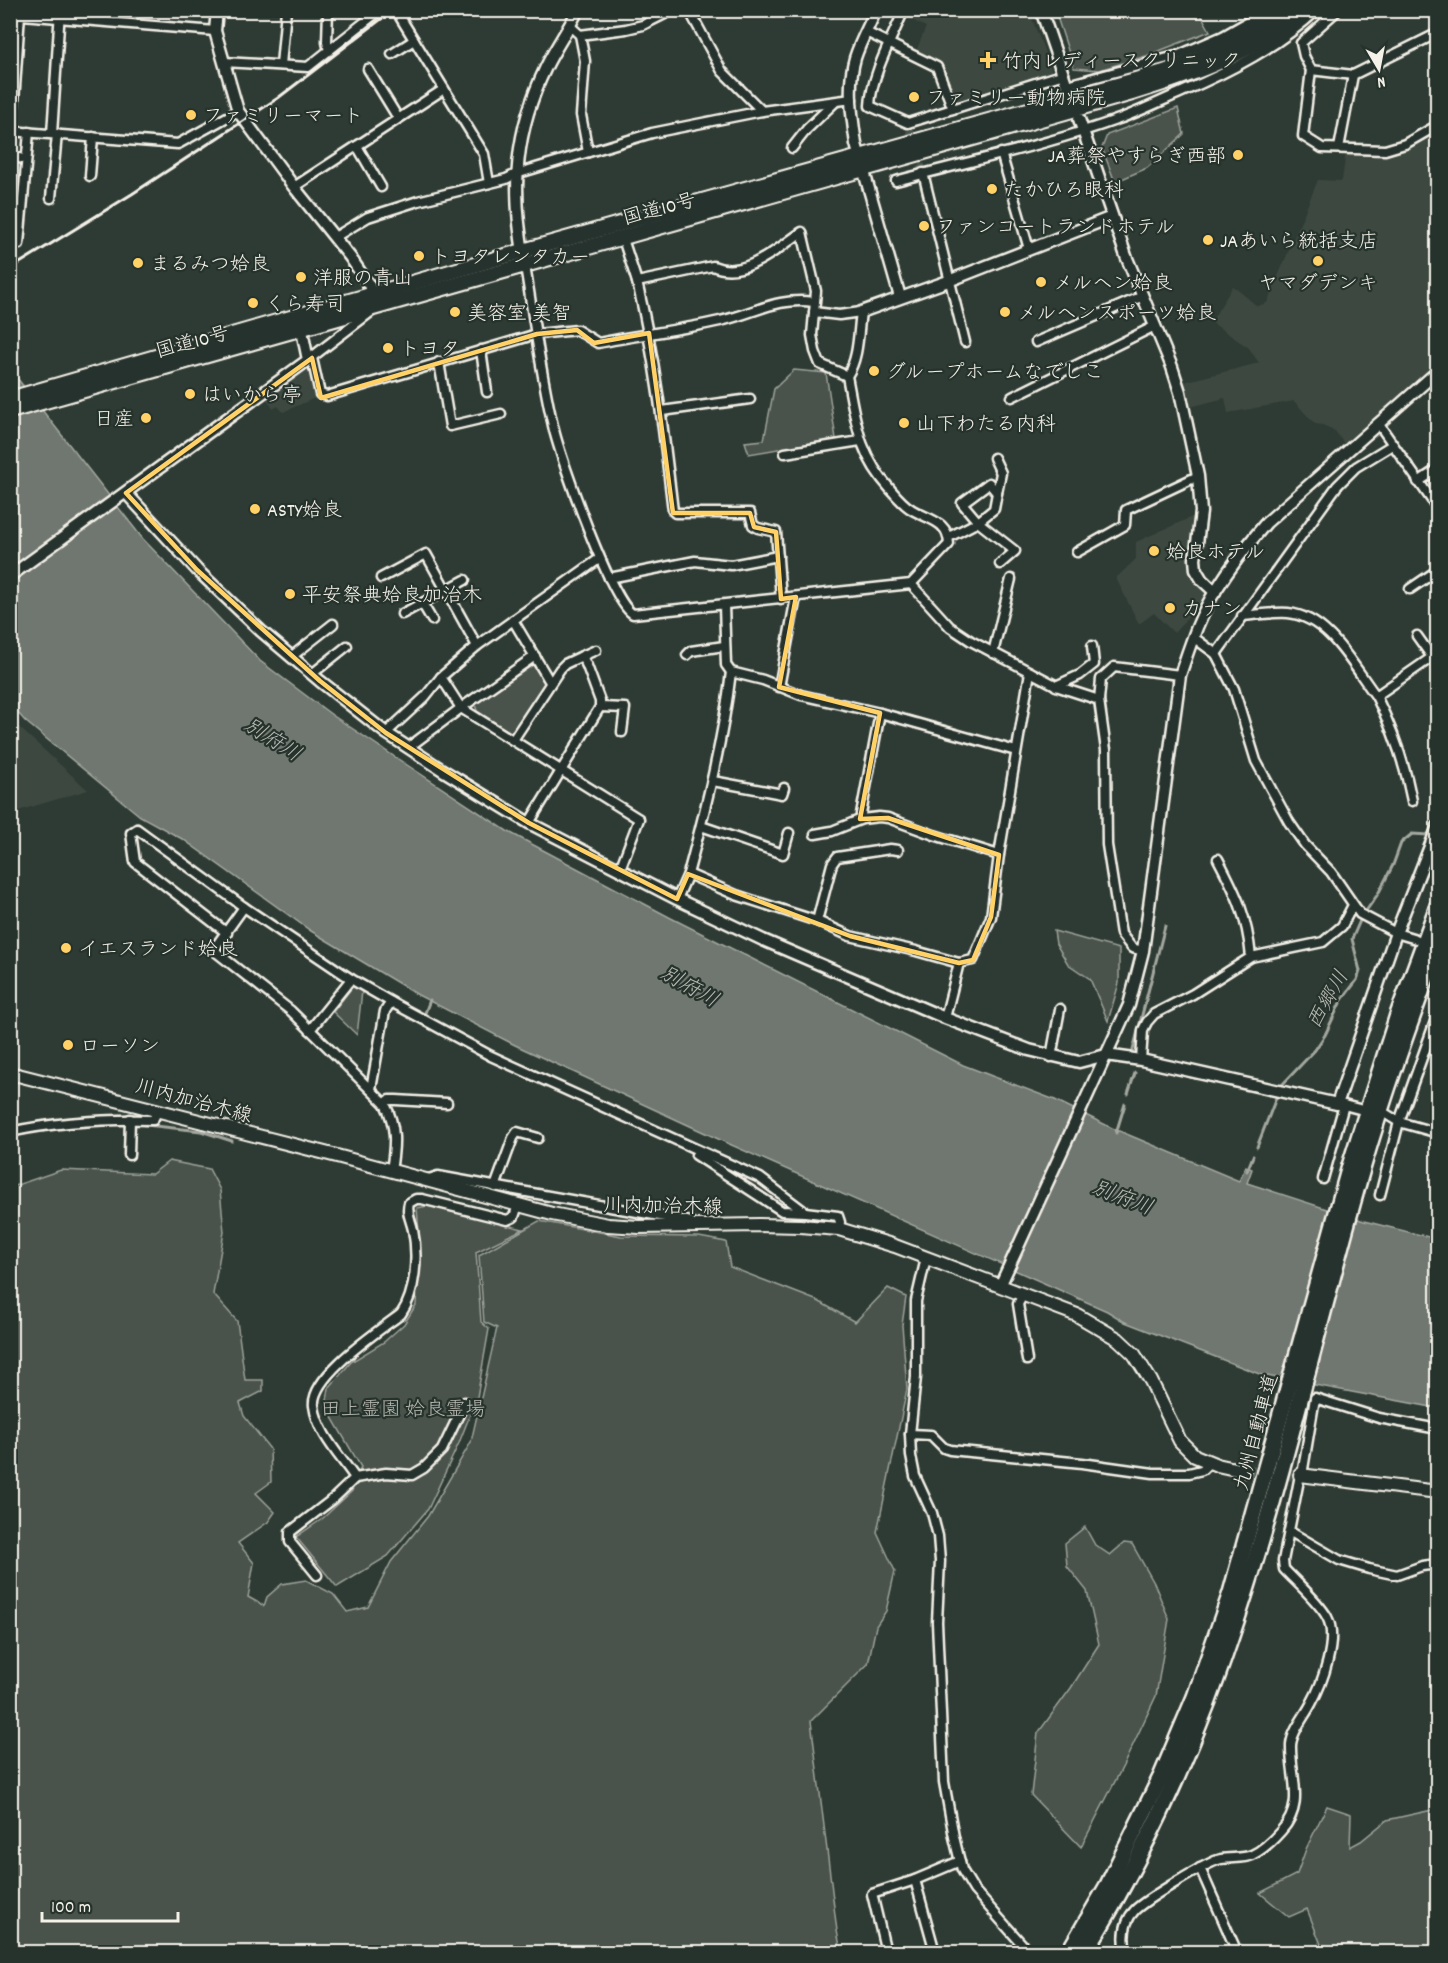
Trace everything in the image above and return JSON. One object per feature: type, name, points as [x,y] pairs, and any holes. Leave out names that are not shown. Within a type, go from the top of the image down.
[{"type":"highway","name":"国道10号","points":[[375,301],[525,266],[623,239],[1173,69],[1250,34],[1286,10]]},
{"type":"highway","name":"国道10号","points":[[10,411],[54,393],[375,301],[523,251],[1132,93],[1203,70],[1266,38],[1305,10]]},
{"type":"highway","name":"国道10号","points":[[10,399],[54,393]]},
{"type":"highway","name":"九州自動車道","points":[[1085,1953],[1148,1837],[1208,1701],[1243,1596],[1294,1392],[1398,1015],[1437,906]]},
{"type":"highway","name":"九州自動車道","points":[[1356,1167],[1437,945]]},
{"type":"highway","name":"九州自動車道","points":[[1069,1953],[1136,1831],[1195,1697],[1231,1593],[1294,1392]]},
{"type":"main road","name":"川内加治木線","points":[[10,1073],[391,1171],[422,1181],[608,1225],[694,1227],[759,1225],[839,1229],[895,1246],[1002,1282],[1023,1295],[1077,1315],[1118,1339],[1134,1354],[1145,1372],[1180,1441],[1195,1456],[1244,1471]]},
{"type":"main road","points":[[1300,1475],[1437,1492]]},
{"type":"street","points":[[10,576],[310,359],[375,301],[369,285],[238,111],[215,31],[217,10]]},
{"type":"street","points":[[281,65],[286,10]]},
{"type":"street","points":[[328,10],[329,51]]},
{"type":"street","points":[[224,62],[308,67],[380,10]]},
{"type":"street","points":[[578,10],[534,93],[522,132],[516,174],[517,210],[554,431],[599,559],[624,607],[633,614],[911,584],[949,544],[949,537],[943,526],[909,508],[890,489],[866,456],[860,441],[847,376],[856,357],[861,312]]},
{"type":"street","points":[[580,35],[635,27],[674,10]]},
{"type":"street","points":[[689,10],[723,72],[762,111]]},
{"type":"street","points":[[876,10],[854,60],[852,99],[856,141],[900,297]]},
{"type":"street","points":[[904,10],[870,94],[870,106],[909,127],[953,109],[1064,74]]},
{"type":"street","points":[[1041,10],[1068,89],[1179,55],[1223,36],[1269,10]]},
{"type":"street","points":[[896,180],[1002,153],[1140,111],[1262,54],[1317,10]]},
{"type":"street","points":[[1338,10],[1301,43],[1311,70],[1303,136],[1322,148],[1385,150],[1405,144],[1437,124]]},
{"type":"street","points":[[215,31],[87,15],[13,13],[11,131],[178,144],[238,111]]},
{"type":"street","points":[[51,198],[60,14]]},
{"type":"street","points":[[400,17],[484,154],[489,183]]},
{"type":"street","points":[[570,26],[580,35],[585,70],[581,115],[588,152]]},
{"type":"street","points":[[866,32],[937,67],[953,109]]},
{"type":"street","points":[[1311,70],[1353,75],[1437,33]]},
{"type":"street","points":[[392,54],[414,40]]},
{"type":"street","points":[[368,69],[398,118]]},
{"type":"street","points":[[1339,148],[1353,75]]},
{"type":"street","points":[[294,187],[444,88]]},
{"type":"street","points":[[334,237],[368,217],[418,201],[506,179],[652,133],[762,111],[852,99]]},
{"type":"street","points":[[792,148],[807,129],[836,102]]},
{"type":"street","points":[[1079,119],[1112,217],[1180,392],[1198,476],[1202,512],[1195,559],[1196,570],[1202,580],[1215,592]]},
{"type":"street","points":[[19,244],[29,132]]},
{"type":"street","points":[[90,176],[93,137]]},
{"type":"street","points":[[357,146],[381,187]]},
{"type":"street","points":[[1002,153],[1029,249]]},
{"type":"street","points":[[10,157],[26,159]]},
{"type":"street","points":[[923,173],[965,342]]},
{"type":"street","points":[[814,312],[839,315],[861,312],[951,280],[1112,217]]},
{"type":"street","points":[[637,282],[713,266],[724,270],[755,264],[802,232],[816,291],[812,335],[814,351],[820,364],[829,370],[847,376]]},
{"type":"street","points":[[623,239],[637,282],[649,333],[662,411],[673,511],[675,513],[750,513],[753,525],[776,532],[781,599]]},
{"type":"street","points":[[1036,342],[1143,297]]},
{"type":"street","points":[[300,323],[320,394],[327,396],[537,334],[577,330],[598,343],[721,321],[771,304],[798,300],[814,302]]},
{"type":"street","points":[[1012,397],[1155,326]]},
{"type":"street","points":[[481,350],[487,392]]},
{"type":"street","points":[[439,362],[450,426],[501,414]]},
{"type":"street","points":[[1002,1282],[1129,1005],[1143,951],[1180,675],[1193,637],[1215,592],[1266,523],[1437,371]]},
{"type":"street","points":[[662,411],[750,399]]},
{"type":"street","points":[[1378,423],[1437,509]]},
{"type":"street","points":[[785,453],[860,441]]},
{"type":"street","points":[[1216,654],[1337,486],[1356,467],[1392,445]]},
{"type":"street","points":[[949,537],[978,522],[994,509],[1001,473],[994,458]]},
{"type":"street","points":[[1419,482],[1437,469]]},
{"type":"street","points":[[1077,552],[1125,525],[1126,510],[1198,476]]},
{"type":"street","points":[[997,493],[988,483],[962,502],[978,522],[1015,551],[1000,564]]},
{"type":"street","points":[[122,496],[261,631],[386,733],[529,822],[677,899],[763,940],[945,1018],[1004,1042],[1050,1057],[1079,1062],[1106,1055],[1141,1059],[1359,1108]]},
{"type":"street","points":[[381,578],[426,554],[477,646]]},
{"type":"street","points":[[609,578],[694,561],[731,565],[778,556]]},
{"type":"street","points":[[386,733],[419,704],[441,677],[477,646],[599,559]]},
{"type":"street","points":[[1410,589],[1437,570]]},
{"type":"street","points":[[402,614],[465,579]]},
{"type":"street","points":[[993,653],[1011,579]]},
{"type":"street","points":[[911,584],[950,627],[993,653],[1056,686],[1099,700]]},
{"type":"street","points":[[779,687],[796,597]]},
{"type":"street","points":[[422,603],[432,620]]},
{"type":"street","points":[[724,605],[724,646],[726,665],[731,672],[801,695],[880,712],[1016,751]]},
{"type":"street","points":[[1242,616],[1291,613],[1316,622],[1337,643],[1376,696],[1399,747],[1408,775],[1412,801]]},
{"type":"street","points":[[513,620],[550,682]]},
{"type":"street","points":[[291,657],[333,624]]},
{"type":"street","points":[[1376,696],[1435,655],[1418,636]]},
{"type":"street","points":[[1193,637],[1216,654],[1234,689],[1256,760],[1289,822],[1305,845],[1331,872],[1360,914],[1396,933],[1416,939]]},
{"type":"street","points":[[312,674],[347,646]]},
{"type":"street","points":[[687,655],[691,651],[724,646]]},
{"type":"street","points":[[1056,686],[1080,675],[1094,664],[1092,646]]},
{"type":"street","points":[[513,740],[550,682],[565,664],[596,650]]},
{"type":"street","points":[[409,747],[535,656]]},
{"type":"street","points":[[529,822],[600,707],[591,674],[582,656]]},
{"type":"street","points":[[1143,951],[1132,948],[1121,934],[1107,845],[1106,750],[1099,700],[1101,679],[1114,667],[1180,675]]},
{"type":"street","points":[[677,899],[688,874],[713,781],[731,672]]},
{"type":"street","points":[[688,874],[736,895],[817,921],[850,936],[906,948],[959,963],[973,960],[991,917],[999,855],[1030,672]]},
{"type":"street","points":[[441,677],[461,708],[639,819],[620,869]]},
{"type":"street","points":[[600,707],[625,708],[622,732]]},
{"type":"street","points":[[862,819],[861,813],[880,712]]},
{"type":"street","points":[[713,781],[782,794],[784,788]]},
{"type":"street","points":[[815,834],[832,831],[862,819],[888,818],[999,855]]},
{"type":"street","points":[[701,826],[783,854],[789,833]]},
{"type":"street","points":[[1323,1179],[1341,1104],[1396,933],[1437,826]]},
{"type":"street","points":[[227,933],[135,862],[130,834],[137,829],[244,908],[351,980],[492,1056],[760,1178],[805,1212]]},
{"type":"street","points":[[817,921],[832,864],[837,857],[890,849],[898,850]]},
{"type":"street","points":[[1218,860],[1240,904],[1248,929],[1251,957]]},
{"type":"street","points":[[1141,1059],[1143,1030],[1154,1014],[1193,994],[1251,957],[1323,942],[1342,926],[1353,905]]},
{"type":"street","points":[[244,908],[216,946],[216,952],[251,978],[310,1030],[385,1104],[394,1128],[395,1142],[391,1171]]},
{"type":"street","points":[[945,1018],[959,963]]},
{"type":"street","points":[[310,1030],[351,980]]},
{"type":"street","points":[[371,1089],[385,1011],[391,1002]]},
{"type":"street","points":[[1050,1057],[1060,1009]]},
{"type":"street","points":[[1380,1195],[1399,1122],[1437,1013]]},
{"type":"street","points":[[385,1104],[389,1100],[447,1103]]},
{"type":"street","points":[[10,1132],[64,1124],[130,1123],[153,1120],[158,1110]]},
{"type":"street","points":[[1386,1114],[1399,1122],[1437,1133]]},
{"type":"street","points":[[129,1155],[130,1123]]},
{"type":"street","points":[[495,1187],[517,1132],[538,1138]]},
{"type":"street","points":[[670,1143],[701,1158],[782,1211],[838,1216],[839,1229]]},
{"type":"street","points":[[422,1181],[438,1176],[682,1220],[691,1222],[694,1227]]},
{"type":"street","points":[[355,1479],[325,1434],[317,1417],[314,1404],[316,1392],[327,1375],[401,1314],[408,1305],[415,1248],[413,1229],[407,1210],[409,1203],[422,1198],[507,1220],[514,1217],[518,1205]]},
{"type":"street","points":[[926,1257],[916,1301],[916,1377],[910,1434],[915,1476],[932,1513],[938,1536],[940,1561],[937,1622],[944,1782],[962,1870],[974,1890],[1029,1953]]},
{"type":"street","points":[[1023,1295],[1018,1304],[1027,1359]]},
{"type":"street","points":[[1126,1953],[1123,1939],[1126,1924],[1135,1910],[1200,1868],[1220,1859],[1251,1855],[1280,1833],[1291,1819],[1296,1805],[1291,1743],[1328,1660],[1330,1636],[1328,1618],[1284,1569],[1283,1561],[1300,1475],[1304,1469],[1315,1398],[1379,1418],[1437,1429]]},
{"type":"street","points":[[317,1575],[290,1542],[290,1532],[355,1479],[386,1473],[412,1475],[424,1468],[442,1450],[465,1402]]},
{"type":"street","points":[[910,1434],[931,1435],[944,1448],[950,1450],[1082,1463],[1153,1473],[1189,1473],[1202,1470],[1209,1462]]},
{"type":"street","points":[[1289,1531],[1339,1560],[1369,1569],[1397,1575],[1422,1566],[1437,1564]]},
{"type":"street","points":[[886,1953],[872,1894],[915,1880],[960,1861]]},
{"type":"street","points":[[1200,1868],[1237,1952]]},
{"type":"street","points":[[915,1880],[935,1953]]},
{"type":"highlighted area","points":[[577,330],[594,343],[649,333],[673,513],[750,513],[754,527],[776,532],[781,599],[796,597],[779,687],[880,713],[860,819],[888,818],[999,855],[991,917],[973,960],[959,963],[850,936],[688,874],[677,899],[529,823],[386,733],[320,681],[197,570],[126,493],[312,358],[321,398],[537,334]]},
{"type":"shaded area","name":"竹内レディースクリニック","points":[[909,11],[1029,11],[1052,71],[954,101],[941,66],[915,54],[926,27],[906,17]]},
{"type":"shaded area","points":[[1437,125],[1437,371],[1347,448],[1335,431],[1315,424],[1294,401],[1228,413],[1225,398],[1190,407],[1184,382],[1259,363],[1249,348],[1211,322],[1233,286],[1257,306],[1267,303],[1318,180],[1342,181],[1346,150],[1385,150]]},
{"type":"shaded area","points":[[307,368],[315,398],[283,412],[278,406],[273,409],[267,399]]},
{"type":"shaded area","points":[[1194,516],[1190,572],[1208,595],[1174,633],[1154,613],[1139,624],[1116,578],[1136,559],[1136,542]]},
{"type":"shaded area","points":[[11,720],[88,790],[11,813]]},
{"type":"green space","points":[[1055,11],[1199,11],[1210,31],[1146,56],[1099,70],[1074,68]]},
{"type":"green space","points":[[1178,108],[1184,134],[1147,168],[1115,182],[1102,148],[1107,135]]},
{"type":"green space","points":[[794,370],[826,373],[836,439],[749,454],[745,442],[764,440],[774,389]]},
{"type":"green space","points":[[533,665],[545,683],[511,733],[477,711],[475,704]]},
{"type":"green space","points":[[1054,931],[1119,949],[1119,983],[1108,1021],[1090,979],[1068,964],[1056,944]]},
{"type":"green space","points":[[354,985],[362,991],[357,1035],[333,1012]]},
{"type":"green space","points":[[169,1161],[209,1169],[220,1190],[224,1232],[213,1294],[237,1321],[245,1380],[263,1380],[263,1391],[240,1403],[244,1416],[270,1449],[271,1482],[256,1493],[275,1512],[268,1522],[238,1543],[254,1563],[248,1597],[264,1606],[267,1597],[282,1584],[306,1580],[333,1594],[347,1612],[368,1607],[391,1562],[428,1516],[471,1442],[497,1328],[484,1322],[479,1255],[539,1221],[621,1236],[699,1237],[726,1242],[730,1267],[818,1301],[855,1322],[888,1288],[906,1297],[902,1325],[907,1389],[877,1532],[895,1571],[886,1611],[876,1626],[868,1664],[811,1721],[841,1952],[11,1952],[11,1187],[61,1170],[152,1174]]},
{"type":"green space","name":"田上霊園 姶良霊場","points":[[428,1206],[523,1229],[476,1252],[481,1322],[489,1329],[477,1397],[459,1443],[428,1509],[388,1556],[337,1587],[296,1537],[322,1519],[352,1491],[361,1467],[326,1407],[329,1388],[351,1362],[384,1342],[404,1324],[416,1305],[420,1245],[417,1208]]},
{"type":"green space","points":[[1085,1527],[1095,1545],[1110,1555],[1124,1543],[1132,1544],[1154,1583],[1169,1619],[1156,1696],[1081,1847],[1031,1795],[1038,1733],[1099,1644],[1087,1591],[1067,1566],[1065,1543]]},
{"type":"green space","points":[[1327,1806],[1351,1814],[1350,1847],[1387,1820],[1437,1809],[1437,1952],[1324,1952],[1307,1909],[1289,1917],[1260,1893],[1297,1874],[1306,1849]]},
{"type":"water","name":"別府川","points":[[10,369],[143,539],[260,661],[332,715],[507,831],[671,918],[963,1065],[1055,1100],[1112,1128],[1239,1181],[1246,1166],[1252,1169],[1247,1183],[1364,1221],[1437,1239],[1437,1408],[1262,1375],[1125,1322],[1107,1311],[727,1143],[515,1045],[418,995],[311,931],[184,840],[140,816],[25,721],[11,705]]},
{"type":"waterway","name":"西郷川","points":[[1366,911],[1393,865],[1401,843],[1412,834],[1429,835]]},
{"type":"waterway","name":"西郷川","points":[[1282,1085],[1315,1050],[1325,1035],[1341,1001],[1357,980],[1360,971],[1352,939],[1362,916]]},
{"type":"waterway","points":[[1133,1050],[1165,926]]},
{"type":"waterway","points":[[423,1018],[430,1000]]},
{"type":"waterway","points":[[1128,1094],[1135,1073]]},
{"type":"waterway","name":"西郷川","points":[[1257,1147],[1276,1098]]},
{"type":"waterway","points":[[1116,1133],[1125,1104]]},
{"type":"waterway","points":[[137,1124],[201,1131],[232,1141]]},
{"type":"waterway","points":[[10,1137],[32,1132]]},
{"type":"waterway","points":[[1247,1171],[1253,1156]]},
{"type":"tunnel","points":[[910,130],[923,173]]},
{"type":"tunnel","points":[[1244,1471],[1300,1475]]},
{"type":"railway","points":[[10,269],[132,194],[278,98],[393,10]]},
{"type":"place","name":"竹内レディースクリニック","points":[[988,60]]},
{"type":"place","name":"ファミリー動物病院","points":[[914,97]]},
{"type":"place","name":"ファミリーマート","points":[[191,115]]},
{"type":"place","name":"JA葬祭やすらぎ西部","points":[[1238,155]]},
{"type":"place","name":"たかひろ眼科","points":[[992,189]]},
{"type":"place","name":"ファンコートランドホテル","points":[[924,226]]},
{"type":"place","name":"JAあいら統括支店","points":[[1208,240]]},
{"type":"place","name":"トヨタレンタカー","points":[[419,256]]},
{"type":"place","name":"ヤマダデンキ","points":[[1318,261]]},
{"type":"place","name":"まるみつ姶良","points":[[138,263]]},
{"type":"place","name":"洋服の青山","points":[[301,277]]},
{"type":"place","name":"メルヘン姶良","points":[[1041,282]]},
{"type":"place","name":"くら寿司","points":[[253,303]]},
{"type":"place","name":"美容室 美智","points":[[455,312]]},
{"type":"place","name":"メルヘンスポーツ姶良","points":[[1005,312]]},
{"type":"place","name":"トヨタ","points":[[388,348]]},
{"type":"place","name":"グループホームなでしこ","points":[[874,371]]},
{"type":"place","name":"はいから亭","points":[[190,394]]},
{"type":"place","name":"日産","points":[[146,418]]},
{"type":"place","name":"山下わたる内科","points":[[904,423]]},
{"type":"place","name":"ASTY姶良","points":[[255,509]]},
{"type":"place","name":"姶良ホテル","points":[[1154,551]]},
{"type":"place","name":"平安祭典姶良加治木","points":[[290,594]]},
{"type":"place","name":"カナン","points":[[1170,608]]},
{"type":"place","name":"イエスランド姶良","points":[[66,948]]},
{"type":"place","name":"ローソン","points":[[68,1045]]}]
